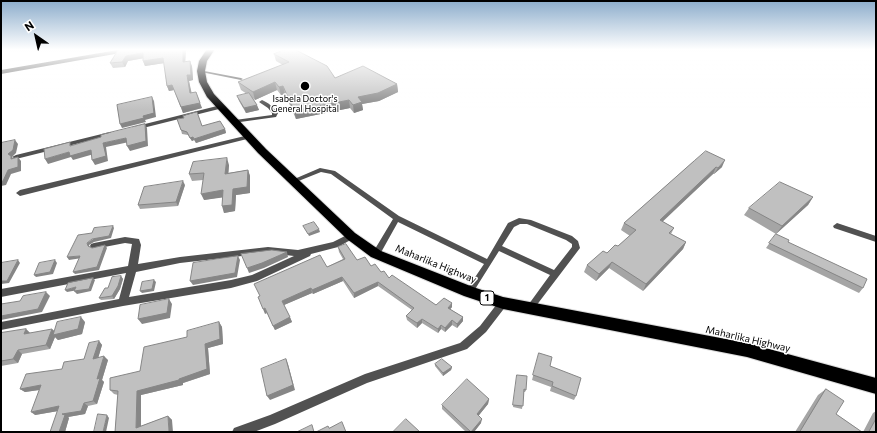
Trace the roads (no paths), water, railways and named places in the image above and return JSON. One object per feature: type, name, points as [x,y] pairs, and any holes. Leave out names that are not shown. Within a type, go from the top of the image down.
[{"type":"highway","name":"Maharlika Highway","points":[[202,71],[203,82],[210,94],[249,137],[351,236],[376,254],[469,292],[503,303],[748,350],[876,386]]},
{"type":"street","points":[[1,72],[17,69]]},
{"type":"street","points":[[131,130],[221,107]]},
{"type":"street","points":[[16,157],[116,133]]},
{"type":"street","points":[[20,193],[249,137]]},
{"type":"street","points":[[1,293],[180,260],[268,250],[298,253],[335,245],[351,236]]},
{"type":"street","points":[[94,246],[125,240],[136,241],[138,245],[136,255],[123,302]]},
{"type":"street","points":[[1,326],[123,302],[209,288],[254,278],[315,250]]},
{"type":"street","points":[[238,432],[271,420],[365,379],[463,346],[483,329],[503,303]]},
{"type":"lane","points":[[202,71],[241,79]]},
{"type":"lane","points":[[235,122],[274,116],[276,113],[273,109],[262,102]]},
{"type":"lane","points":[[294,181],[320,170],[333,172],[397,218],[489,263]]},
{"type":"lane","points":[[376,254],[397,218]]},
{"type":"lane","points":[[469,292],[499,248],[511,226],[519,221],[528,222],[569,238],[575,243],[576,248],[530,308]]},
{"type":"lane","points":[[837,226],[876,239]]},
{"type":"lane","points":[[499,248],[555,274]]},
{"type":"place","name":"Isabela Doctor's General Hospital","points":[[305,86]]}]
